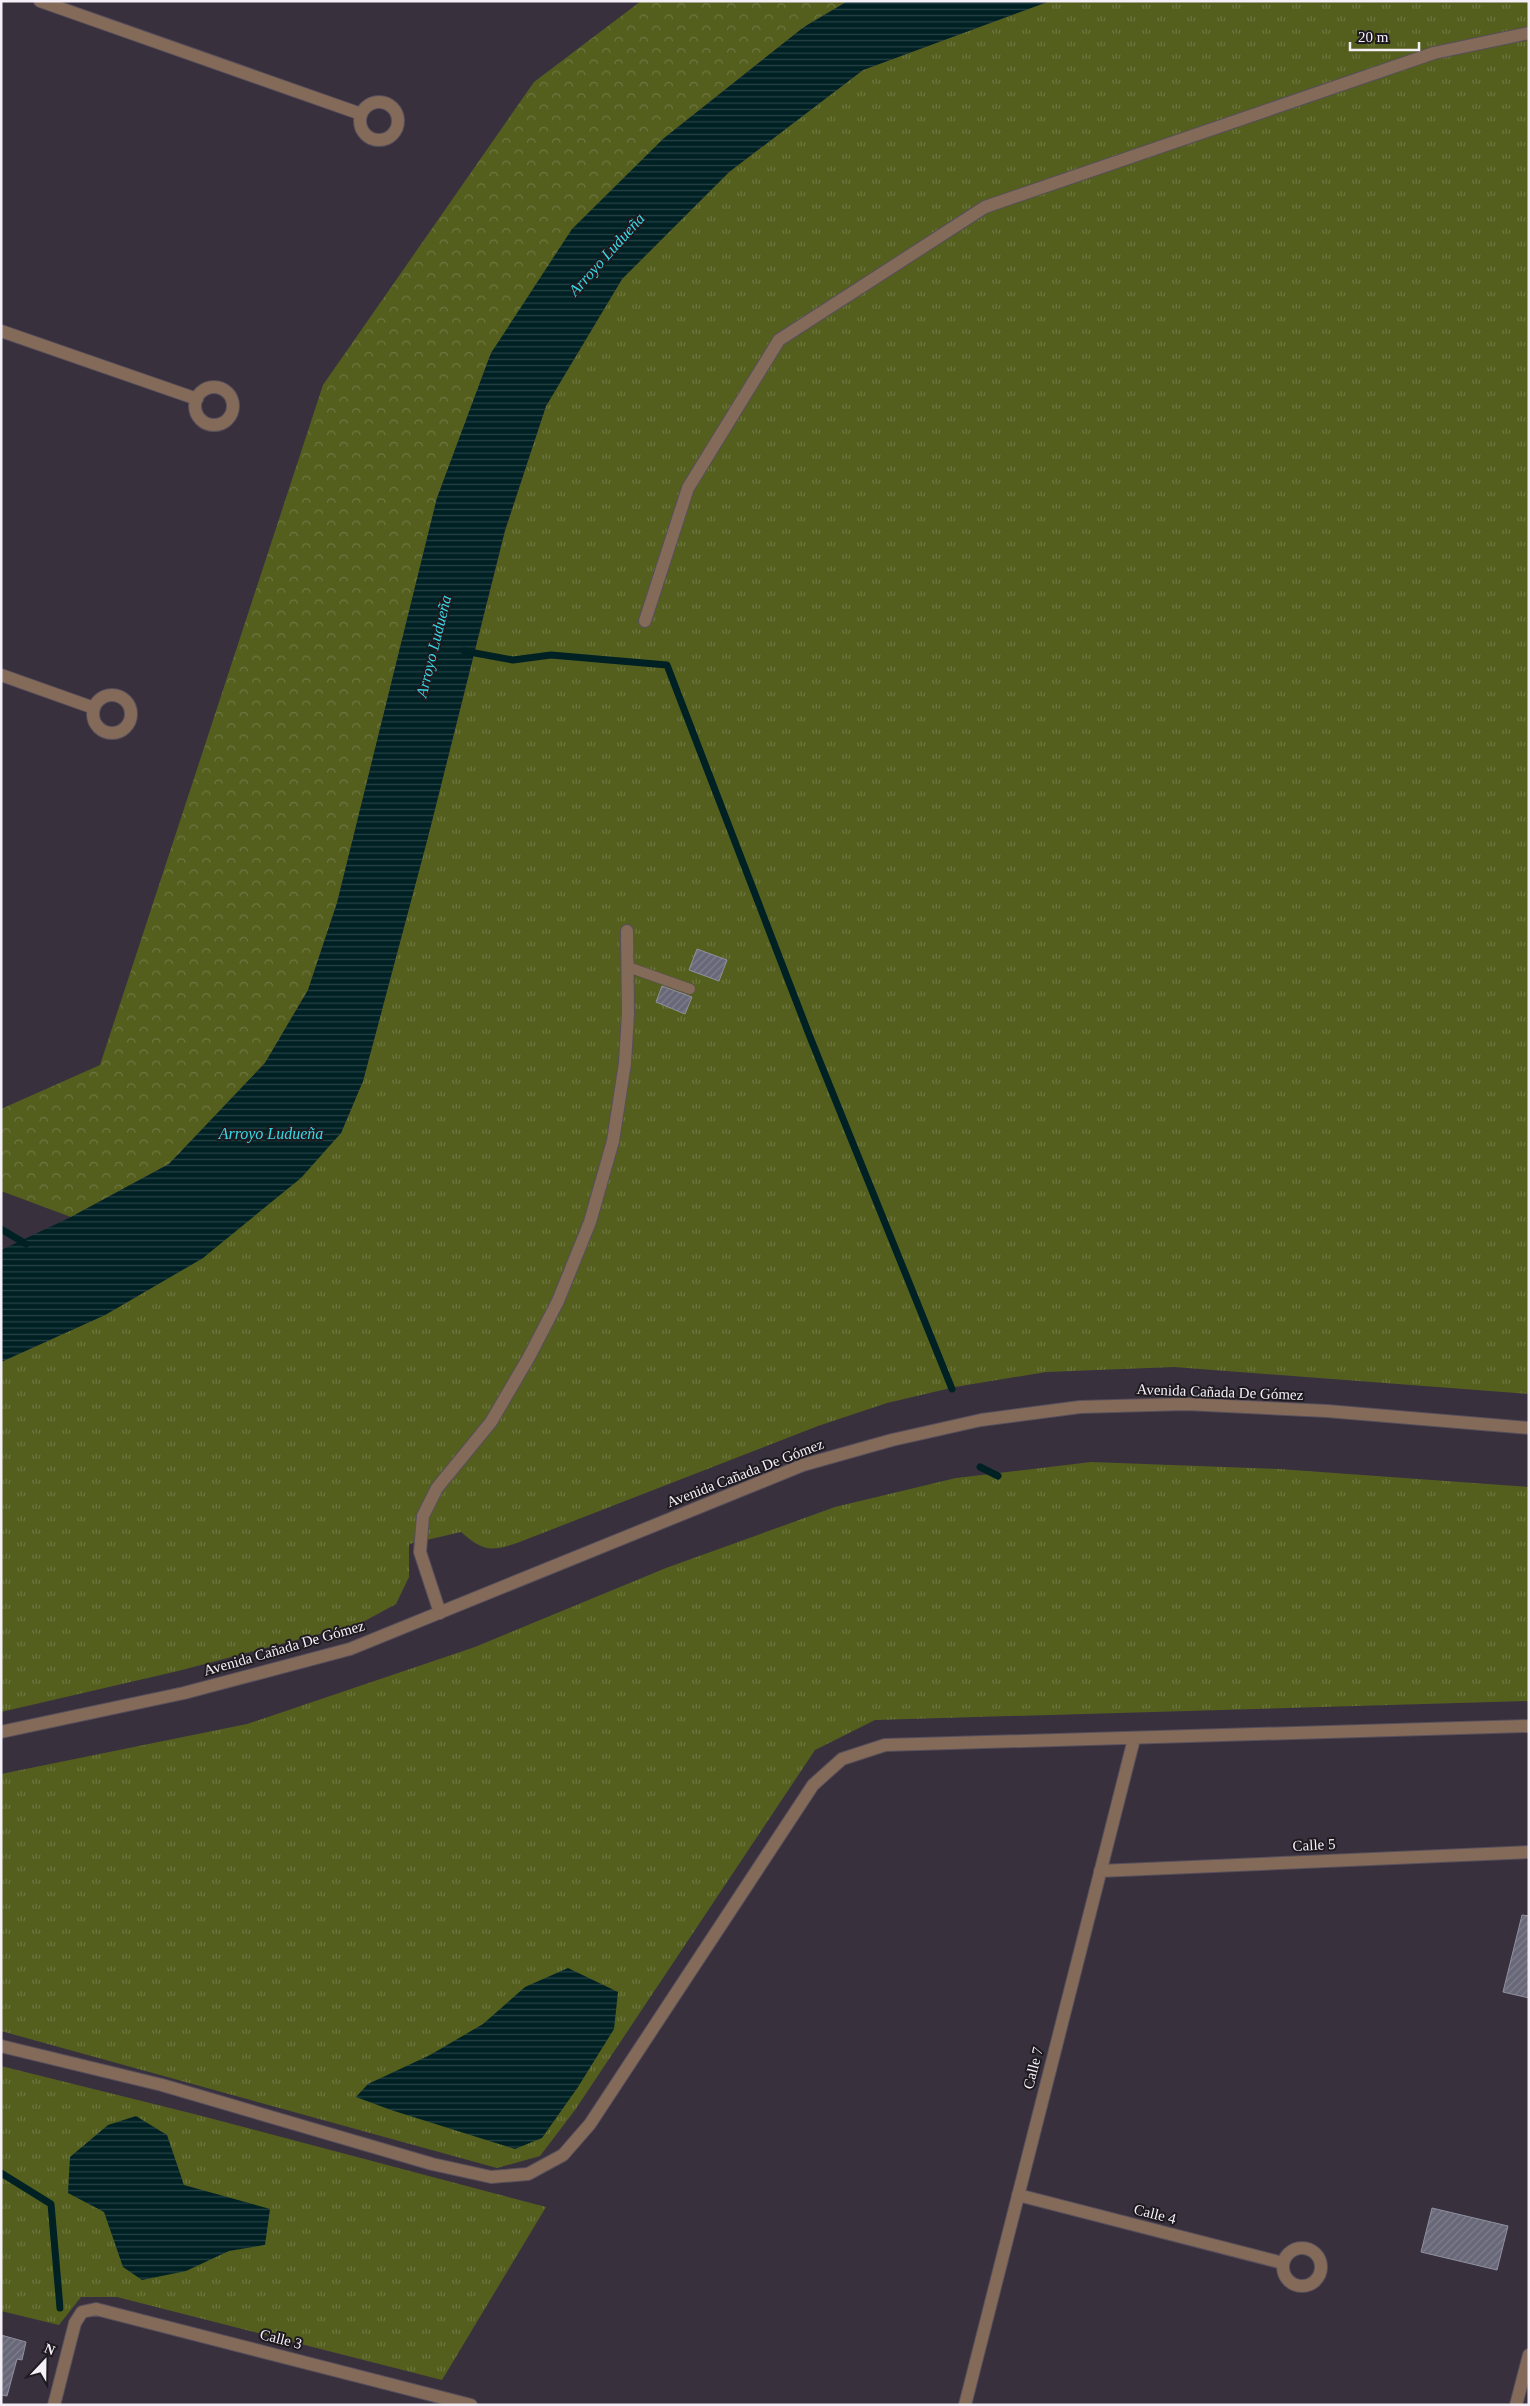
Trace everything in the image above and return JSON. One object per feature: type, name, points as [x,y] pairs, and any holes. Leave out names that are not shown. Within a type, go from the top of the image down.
[{"type":"street","points":[[40,1],[361,114]]},
{"type":"street","points":[[645,621],[688,488],[779,340],[985,207],[1434,53],[1529,33]]},
{"type":"street","points":[[1,330],[197,399]]},
{"type":"street","points":[[1,675],[94,708]]},
{"type":"street","points":[[440,1612],[420,1552],[423,1516],[437,1488],[491,1422],[529,1358],[558,1301],[590,1222],[613,1142],[625,1063],[628,1014],[627,932]]},
{"type":"street","name":"Avenida Cañada De Gómez","points":[[1,1732],[184,1693],[350,1649],[803,1465],[892,1440],[981,1420],[1080,1407],[1186,1404],[1327,1411],[1529,1428]]},
{"type":"street","points":[[1,2046],[162,2085],[432,2164],[491,2177],[528,2174],[563,2155],[590,2124],[813,1785],[842,1759],[885,1746],[1134,1740],[1529,1726]]},
{"type":"street","name":"Calle 7","points":[[965,2405],[1134,1740]]},
{"type":"street","name":"Calle 5","points":[[1100,1871],[1529,1852]]},
{"type":"street","name":"Calle 4","points":[[1018,2195],[1283,2264]]},
{"type":"street","name":"Calle 3","points":[[54,2405],[75,2323],[82,2312],[96,2310],[118,2314],[471,2405]]},
{"type":"street","points":[[1516,2405],[1529,2356]]},
{"type":"lane","points":[[628,966],[690,989]]},
{"type":"green space","points":[[641,1],[848,1],[804,27],[663,139],[491,353],[437,498],[337,903],[308,990],[265,1063],[169,1164],[71,1217],[1,1191],[1,1109],[100,1065],[323,385],[534,82]]},
{"type":"green space","points":[[1050,1],[1529,1],[1529,1394],[1174,1367],[1046,1372],[955,1387],[887,1403],[818,1426],[508,1546],[487,1548],[475,1543],[461,1532],[409,1544],[409,1577],[396,1604],[361,1623],[178,1671],[1,1712],[1,1362],[105,1315],[203,1258],[341,1133],[363,1081],[428,837],[505,531],[546,406],[622,279],[729,172],[863,70]]},
{"type":"green space","points":[[1091,1462],[1279,1469],[1529,1487],[1529,1701],[875,1720],[815,1750],[575,2110],[540,2156],[497,2168],[1,2031],[1,1774],[247,1724],[475,1647],[666,1568],[835,1507],[956,1478]]},
{"type":"green space","points":[[1,2066],[198,2115],[546,2207],[442,2380],[117,2297],[81,2297],[59,2325],[1,2311]]},
{"type":"water","name":"Arroyo Ludueña","points":[[848,1],[1050,1],[863,70],[729,172],[622,279],[546,406],[505,530],[428,837],[363,1081],[341,1133],[301,1178],[203,1258],[105,1315],[1,1362],[1,1250],[71,1217],[169,1164],[265,1063],[308,990],[337,903],[437,498],[491,353],[572,229],[663,139],[804,27]]},
{"type":"water","points":[[568,1968],[618,1992],[614,2029],[578,2087],[542,2138],[515,2149],[356,2097],[368,2084],[430,2055],[483,2024],[525,1987]]},
{"type":"water","points":[[136,2116],[167,2135],[184,2185],[270,2209],[265,2245],[229,2251],[186,2271],[142,2280],[123,2267],[104,2212],[68,2193],[70,2157],[108,2125]]},
{"type":"building","points":[[697,949],[727,960],[719,981],[689,970]]},
{"type":"building","points":[[662,986],[692,997],[685,1014],[656,1002]]},
{"type":"building","points":[[1522,1915],[1529,1916],[1529,1998],[1503,1992]]},
{"type":"building","points":[[1432,2208],[1508,2226],[1497,2270],[1421,2252]]},
{"type":"building","points":[[1,2335],[26,2342],[22,2360],[17,2359],[7,2396],[1,2395]]},
{"type":"waterway","points":[[464,651],[513,660],[551,655],[667,665],[810,1037],[952,1389]]},
{"type":"waterway","points":[[1,1229],[26,1244]]},
{"type":"waterway","points":[[980,1467],[998,1476]]},
{"type":"waterway","points":[[1,2173],[51,2204],[60,2308]]}]
